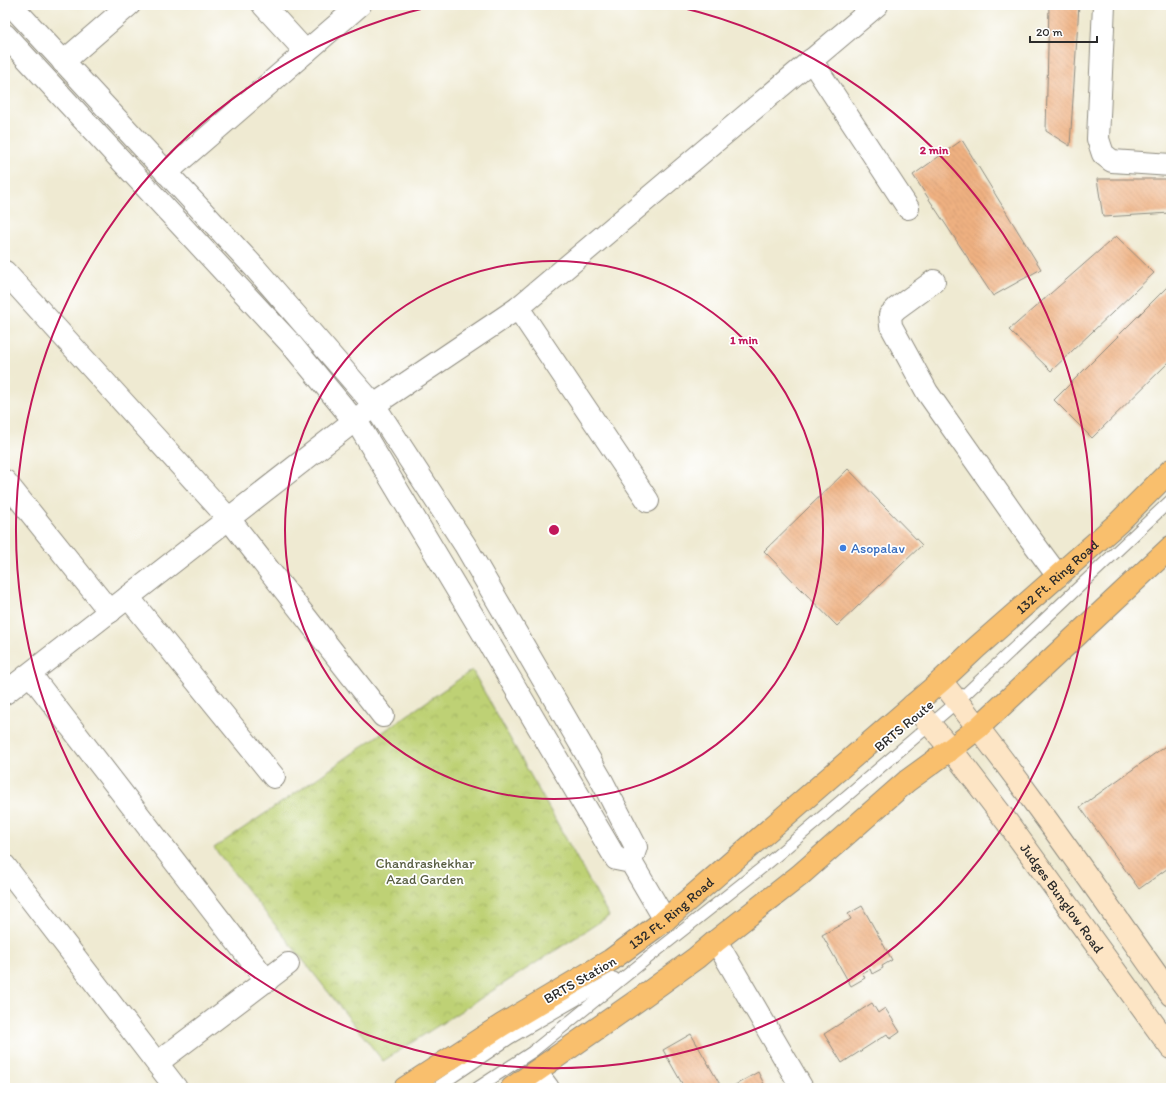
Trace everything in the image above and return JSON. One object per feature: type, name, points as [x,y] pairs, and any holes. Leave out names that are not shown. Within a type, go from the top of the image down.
[{"type":"main road","name":"132 Ft. Ring Road","points":[[405,1088],[502,1025],[611,960],[665,920],[941,681],[1118,523],[1171,470]]},
{"type":"main road","points":[[512,1088],[542,1080],[638,1000],[696,958],[716,940],[799,876],[907,781],[952,750],[979,727],[1171,547]]},
{"type":"main road","points":[[941,681],[979,727],[1171,995]]},
{"type":"main road","name":"Judges Bunglow Road","points":[[913,705],[952,750],[1007,822],[1171,1048]]},
{"type":"street","points":[[11,5],[255,268],[374,405],[464,545],[602,782],[636,847],[631,862]]},
{"type":"street","points":[[63,62],[129,5]]},
{"type":"street","points":[[263,5],[306,52]]},
{"type":"street","points":[[166,173],[360,5]]},
{"type":"street","points":[[5,693],[374,405],[518,308],[877,5]]},
{"type":"street","points":[[1104,5],[1098,139],[1103,154],[1112,161],[1171,164]]},
{"type":"street","points":[[5,35],[291,344],[361,430],[486,636],[616,859],[631,862],[665,920]]},
{"type":"street","points":[[812,60],[908,208]]},
{"type":"street","points":[[5,272],[229,519],[383,716]]},
{"type":"street","points":[[934,281],[897,308],[890,315],[891,326],[927,392],[1028,537],[1058,576]]},
{"type":"street","points":[[518,308],[648,501]]},
{"type":"street","points":[[5,481],[110,612]]},
{"type":"street","points":[[128,597],[274,777]]},
{"type":"street","points":[[30,674],[267,981]]},
{"type":"street","points":[[5,866],[176,1088]]},
{"type":"street","points":[[716,940],[802,1088]]},
{"type":"street","points":[[157,1063],[288,964]]},
{"type":"lane","name":"BRTS Route","points":[[644,961],[768,863],[929,724],[958,701],[1171,500]]},
{"type":"lane","name":"BRTS Station","points":[[436,1088],[510,1038],[644,961]]},
{"type":"lane","name":"BRTS Station","points":[[477,1088],[532,1052],[644,961]]},
{"type":"green space","name":"Chandrashekhar Azad Garden","points":[[472,670],[609,916],[383,1061],[214,848]]},
{"type":"building","points":[[1049,5],[1079,5],[1070,146],[1046,131]]},
{"type":"building","points":[[962,140],[1041,269],[993,296],[913,175]]},
{"type":"building","points":[[1097,179],[1171,179],[1171,213],[1103,217]]},
{"type":"building","points":[[1116,236],[1154,273],[1051,371],[1009,330]]},
{"type":"building","points":[[1171,283],[1171,360],[1092,438],[1054,400]]},
{"type":"building","name":"Asopalav","points":[[848,469],[922,545],[837,626],[764,551]]},
{"type":"building","points":[[1171,742],[1171,866],[1139,889],[1080,807]]},
{"type":"building","points":[[862,906],[892,960],[882,966],[883,968],[872,974],[870,969],[862,973],[865,978],[851,986],[822,935],[851,919],[848,914]]},
{"type":"building","points":[[872,1003],[878,1013],[885,1008],[900,1032],[890,1039],[887,1034],[842,1063],[824,1034]]},
{"type":"building","points":[[691,1034],[722,1088],[683,1088],[684,1087],[663,1050]]},
{"type":"building","points":[[758,1072],[765,1086],[763,1088],[730,1088]]},
{"type":"place","name":"Asopalav","points":[[843,548]]}]
